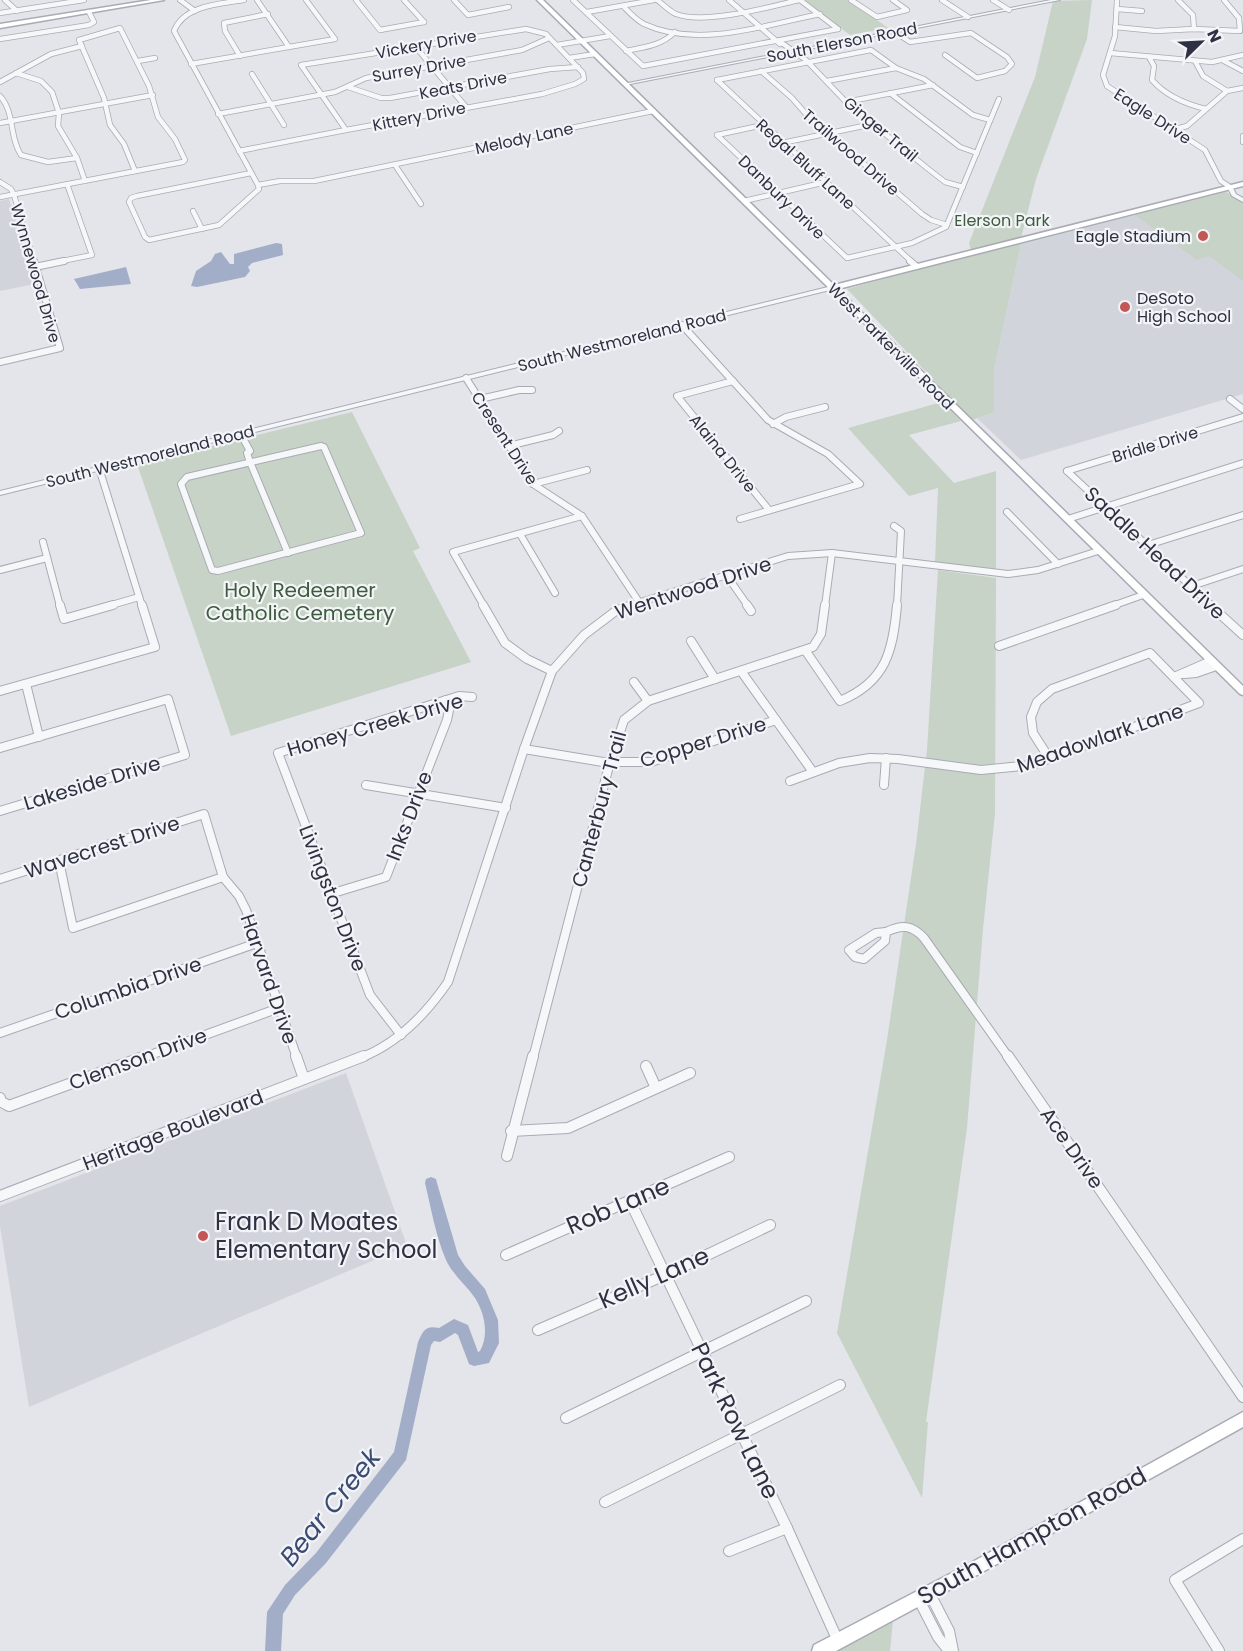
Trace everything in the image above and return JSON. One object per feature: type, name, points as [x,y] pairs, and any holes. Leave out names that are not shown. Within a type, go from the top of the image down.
[{"type":"main road","points":[[0,26],[161,0]]},
{"type":"main road","name":"West Parkerville Road","points":[[540,0],[1243,692]]},
{"type":"main road","name":"South Westmoreland Road","points":[[832,288],[1243,184]]},
{"type":"main road","name":"South Hampton Road","points":[[820,1651],[1243,1419]]},
{"type":"street","points":[[5,0],[17,11]]},
{"type":"street","points":[[0,13],[84,0]]},
{"type":"street","points":[[180,0],[197,10]]},
{"type":"street","points":[[186,0],[197,10]]},
{"type":"street","points":[[244,0],[197,10],[180,18],[174,29],[258,185],[256,193],[219,225],[149,240],[145,237],[129,202],[130,198],[251,173]]},
{"type":"street","points":[[257,0],[289,47]]},
{"type":"street","points":[[191,64],[335,39],[306,0]]},
{"type":"street","points":[[356,0],[380,30],[424,22],[404,0]]},
{"type":"street","points":[[454,0],[468,15],[509,7],[502,0]]},
{"type":"street","points":[[573,0],[643,66],[838,29],[800,0],[690,17],[675,14],[655,0],[587,12]]},
{"type":"street","name":"Ginger Trail","points":[[729,0],[806,62],[846,102],[945,182],[963,187]]},
{"type":"street","points":[[851,0],[877,17],[908,10],[893,0]]},
{"type":"street","points":[[942,0],[969,17]]},
{"type":"street","points":[[993,0],[1008,10]]},
{"type":"street","name":"South Elerson Road","points":[[625,84],[1058,0]]},
{"type":"street","name":"Eagle Drive","points":[[1117,0],[1115,36],[1103,75],[1107,86],[1205,150],[1221,181],[1243,194]]},
{"type":"street","points":[[1178,0],[1193,15],[1194,29]]},
{"type":"street","points":[[1115,27],[1156,31],[1194,29],[1240,31],[1242,28],[1239,18],[1224,0]]},
{"type":"street","points":[[623,6],[642,22],[675,32],[712,33],[820,14]]},
{"type":"street","points":[[1117,9],[1142,11]]},
{"type":"street","points":[[0,39],[89,25],[94,22],[89,12]]},
{"type":"street","points":[[240,56],[225,31],[224,23],[268,14]]},
{"type":"street","points":[[0,197],[183,162],[185,159],[175,139],[156,113],[153,95],[120,28],[79,39],[106,104],[110,125],[124,144],[135,171]]},
{"type":"street","name":"Vickery Drive","points":[[322,95],[301,65],[518,28],[541,32],[549,38]]},
{"type":"street","points":[[626,51],[656,45],[668,39],[675,32]]},
{"type":"street","points":[[894,32],[910,42],[971,33],[1007,57],[1011,66],[1001,73],[977,78],[945,55]]},
{"type":"street","points":[[557,45],[610,36]]},
{"type":"street","points":[[549,38],[578,67]]},
{"type":"street","name":"Surrey Drive","points":[[218,114],[322,95],[348,87],[366,78],[529,48],[549,38]]},
{"type":"street","points":[[0,82],[51,54],[82,46]]},
{"type":"street","points":[[415,46],[466,107]]},
{"type":"street","points":[[761,71],[871,50],[896,68],[924,79],[973,115],[990,120]]},
{"type":"street","points":[[1110,53],[1195,61],[1224,61],[1243,55]]},
{"type":"street","points":[[569,58],[595,54]]},
{"type":"street","points":[[1149,57],[1154,66],[1152,80],[1155,85],[1179,100],[1206,110]]},
{"type":"street","points":[[138,61],[155,58]]},
{"type":"street","points":[[1195,61],[1197,71],[1204,78],[1227,91]]},
{"type":"street","points":[[1224,61],[1243,71]]},
{"type":"street","name":"Keats Drive","points":[[348,87],[386,99],[550,69],[578,67]]},
{"type":"street","name":"Kittery Drive","points":[[239,151],[567,88],[579,84],[584,79],[578,67]]},
{"type":"street","points":[[827,81],[896,68]]},
{"type":"street","name":"Regal Bluff Lane","points":[[761,71],[717,80],[744,103],[782,143],[897,246],[898,250],[919,266]]},
{"type":"street","name":"Trailwood Drive","points":[[761,71],[828,133],[922,214],[931,220],[947,225]]},
{"type":"street","points":[[16,73],[31,77],[47,86],[59,112],[58,126],[77,158],[85,181]]},
{"type":"street","points":[[252,74],[284,125]]},
{"type":"street","points":[[846,102],[933,86]]},
{"type":"street","points":[[1172,129],[1186,126],[1227,91],[1243,88]]},
{"type":"street","points":[[890,93],[960,147],[977,153]]},
{"type":"street","points":[[0,123],[153,95]]},
{"type":"street","points":[[322,95],[346,130]]},
{"type":"street","points":[[0,96],[7,102],[12,140],[21,155],[48,162],[77,158]]},
{"type":"street","points":[[897,246],[936,236],[947,225],[999,99]]},
{"type":"street","name":"Melody Lane","points":[[258,185],[279,181],[307,182],[653,111]]},
{"type":"street","points":[[782,143],[873,124]]},
{"type":"street","name":"Danbury Drive","points":[[763,125],[717,135],[847,258],[897,246]]},
{"type":"street","points":[[1243,136],[1243,142]]},
{"type":"street","points":[[395,165],[421,204]]},
{"type":"street","name":"Wynnewood Drive","points":[[0,182],[11,189],[14,195],[60,348],[0,362]]},
{"type":"street","points":[[744,201],[826,182]]},
{"type":"street","points":[[35,267],[92,255],[67,184]]},
{"type":"street","name":"Eagle Drive","points":[[1230,187],[1234,195],[1243,200]]},
{"type":"street","points":[[193,212],[202,230]]},
{"type":"street","name":"South Westmoreland Road","points":[[0,493],[832,288]]},
{"type":"street","points":[[682,325],[762,415],[773,424],[828,454],[860,484],[740,519]]},
{"type":"street","name":"Cresent Drive","points":[[466,378],[532,484],[582,516],[639,602]]},
{"type":"street","name":"Alaina Drive","points":[[733,381],[677,396],[769,510]]},
{"type":"street","points":[[480,399],[519,390],[532,390]]},
{"type":"street","points":[[1230,399],[1243,409]]},
{"type":"street","points":[[773,424],[786,417],[825,407]]},
{"type":"street","name":"Bridle Drive","points":[[1067,471],[1243,417]]},
{"type":"street","points":[[508,446],[553,435],[559,430]]},
{"type":"street","points":[[238,433],[288,553]]},
{"type":"street","points":[[324,447],[361,533],[218,571],[212,570],[181,484],[187,477],[250,462],[324,447]]},
{"type":"street","points":[[1068,519],[1243,464]]},
{"type":"street","points":[[0,691],[155,647],[99,468]]},
{"type":"street","points":[[532,484],[586,470]]},
{"type":"street","name":"Saddle Head Drive","points":[[1067,471],[1241,631]]},
{"type":"street","points":[[1007,512],[1058,564]]},
{"type":"street","points":[[1148,545],[1243,515]]},
{"type":"street","points":[[552,671],[527,659],[505,643],[453,552],[582,516]]},
{"type":"street","points":[[832,553],[821,634],[813,647],[805,651],[840,701],[865,688],[885,665],[891,650],[895,625],[901,531],[894,526]]},
{"type":"street","points":[[520,534],[555,593]]},
{"type":"street","points":[[43,542],[64,619],[139,597]]},
{"type":"street","name":"Wentwood Drive","points":[[345,1063],[375,1052],[401,1035],[435,1003],[447,982],[552,671],[584,635],[607,616],[639,602],[788,556],[807,553],[832,553],[1008,574],[1038,570],[1098,550]]},
{"type":"street","points":[[0,570],[47,558]]},
{"type":"street","points":[[1191,586],[1243,569]]},
{"type":"street","points":[[727,576],[751,611]]},
{"type":"street","points":[[999,646],[1143,595]]},
{"type":"street","points":[[691,641],[715,679]]},
{"type":"street","name":"Canterbury Trail","points":[[507,1156],[610,762],[624,720],[648,701],[805,651]]},
{"type":"street","points":[[1049,758],[1033,733],[1031,717],[1036,702],[1052,689],[1150,653],[1174,677],[1196,673],[1214,663]]},
{"type":"street","points":[[741,670],[813,772]]},
{"type":"street","name":"Meadowlark Lane","points":[[790,781],[846,762],[886,758],[980,770],[1008,770],[1032,765],[1199,703],[1174,677]]},
{"type":"street","points":[[634,682],[648,701]]},
{"type":"street","points":[[0,748],[39,737],[26,684]]},
{"type":"street","name":"Honey Creek Drive","points":[[278,753],[459,696],[472,697]]},
{"type":"street","name":"Lakeside Drive","points":[[0,811],[185,755],[168,699],[39,737]]},
{"type":"street","name":"Inks Drive","points":[[330,894],[386,877],[447,720],[449,710],[447,700]]},
{"type":"street","name":"Copper Drive","points":[[524,749],[634,764],[651,762],[776,720]]},
{"type":"street","name":"Livingston Drive","points":[[278,753],[370,995],[401,1035]]},
{"type":"street","points":[[884,785],[886,758]]},
{"type":"street","points":[[366,785],[506,808]]},
{"type":"street","name":"Wavecrest Drive","points":[[0,879],[204,814]]},
{"type":"street","name":"Harvard Drive","points":[[204,814],[223,877],[239,896],[246,910],[303,1079]]},
{"type":"street","points":[[59,861],[74,928],[223,877]]},
{"type":"street","name":"Ace Drive","points":[[886,932],[899,925],[914,927],[930,944],[1243,1397]]},
{"type":"street","name":"Columbia Drive","points":[[0,1033],[256,943]]},
{"type":"street","name":"Clemson Drive","points":[[0,1098],[0,1101],[9,1106],[279,1008]]},
{"type":"street","name":"Heritage Boulevard","points":[[0,1196],[345,1063]]},
{"type":"street","points":[[646,1066],[656,1089]]},
{"type":"street","points":[[512,1131],[568,1128],[690,1073]]},
{"type":"street","name":"Rob Lane","points":[[506,1255],[729,1157]]},
{"type":"street","name":"Park Row Lane","points":[[630,1202],[787,1528],[838,1641]]},
{"type":"street","name":"Kelly Lane","points":[[538,1330],[665,1275],[770,1225]]},
{"type":"street","points":[[566,1418],[806,1301]]},
{"type":"street","points":[[605,1502],[840,1385]]},
{"type":"street","points":[[729,1551],[787,1528]]},
{"type":"street","points":[[1219,1651],[1175,1580],[1243,1539]]},
{"type":"street","points":[[924,1595],[938,1636],[951,1651]]},
{"type":"shaded area","name":"DeSoto High School","points":[[1226,192],[1243,203],[1243,394],[1021,460],[977,418],[994,412],[994,370],[1021,244]]},
{"type":"shaded area","points":[[9,199],[35,284],[0,291],[0,201]]},
{"type":"shaded area","name":"Frank D Moates Elementary School","points":[[346,1073],[407,1246],[29,1407],[0,1226],[0,1206]]},
{"type":"green space","points":[[803,0],[849,0],[888,28],[850,35]]},
{"type":"green space","name":"Elerson Park","points":[[1092,0],[1087,39],[1036,179],[1021,238],[971,250],[969,243],[1035,77],[1053,1]]},
{"type":"green space","name":"Eagle Stadium","points":[[1226,192],[1243,203],[1243,281],[1209,256],[1197,260],[1135,215]]},
{"type":"green space","points":[[1019,242],[1021,244],[994,370],[994,412],[972,420],[847,289]]},
{"type":"green space","points":[[942,402],[961,421],[909,435],[954,483],[996,471],[996,569],[935,562],[938,488],[909,496],[848,428]]},
{"type":"green space","name":"Holy Redeemer Catholic Cemetery","points":[[352,412],[420,548],[413,551],[471,662],[231,736],[137,464]]},
{"type":"green space","points":[[938,570],[996,578],[995,813],[967,1128],[926,1422],[928,1422],[922,1498],[837,1333],[887,1040],[916,844],[927,750]]},
{"type":"green space","points":[[893,1619],[890,1651],[834,1651]]},
{"type":"water","points":[[276,243],[282,244],[283,255],[252,263],[245,277],[197,287],[191,286],[196,271],[211,261],[215,254],[221,252],[230,264],[234,264],[234,254]]},
{"type":"water","points":[[126,267],[131,284],[80,289],[74,279]]},
{"type":"waterway","name":"Bear Creek","points":[[273,1651],[275,1612],[290,1590],[321,1558],[401,1455],[425,1342],[431,1333],[440,1335],[454,1326],[463,1330],[474,1359],[484,1358],[492,1343],[491,1320],[480,1294],[452,1258],[431,1183]]},
{"type":"place","name":"Eagle Stadium","points":[[1203,236]]},
{"type":"place","name":"DeSoto High School","points":[[1125,307]]},
{"type":"place","name":"Frank D Moates Elementary School","points":[[203,1236]]}]
